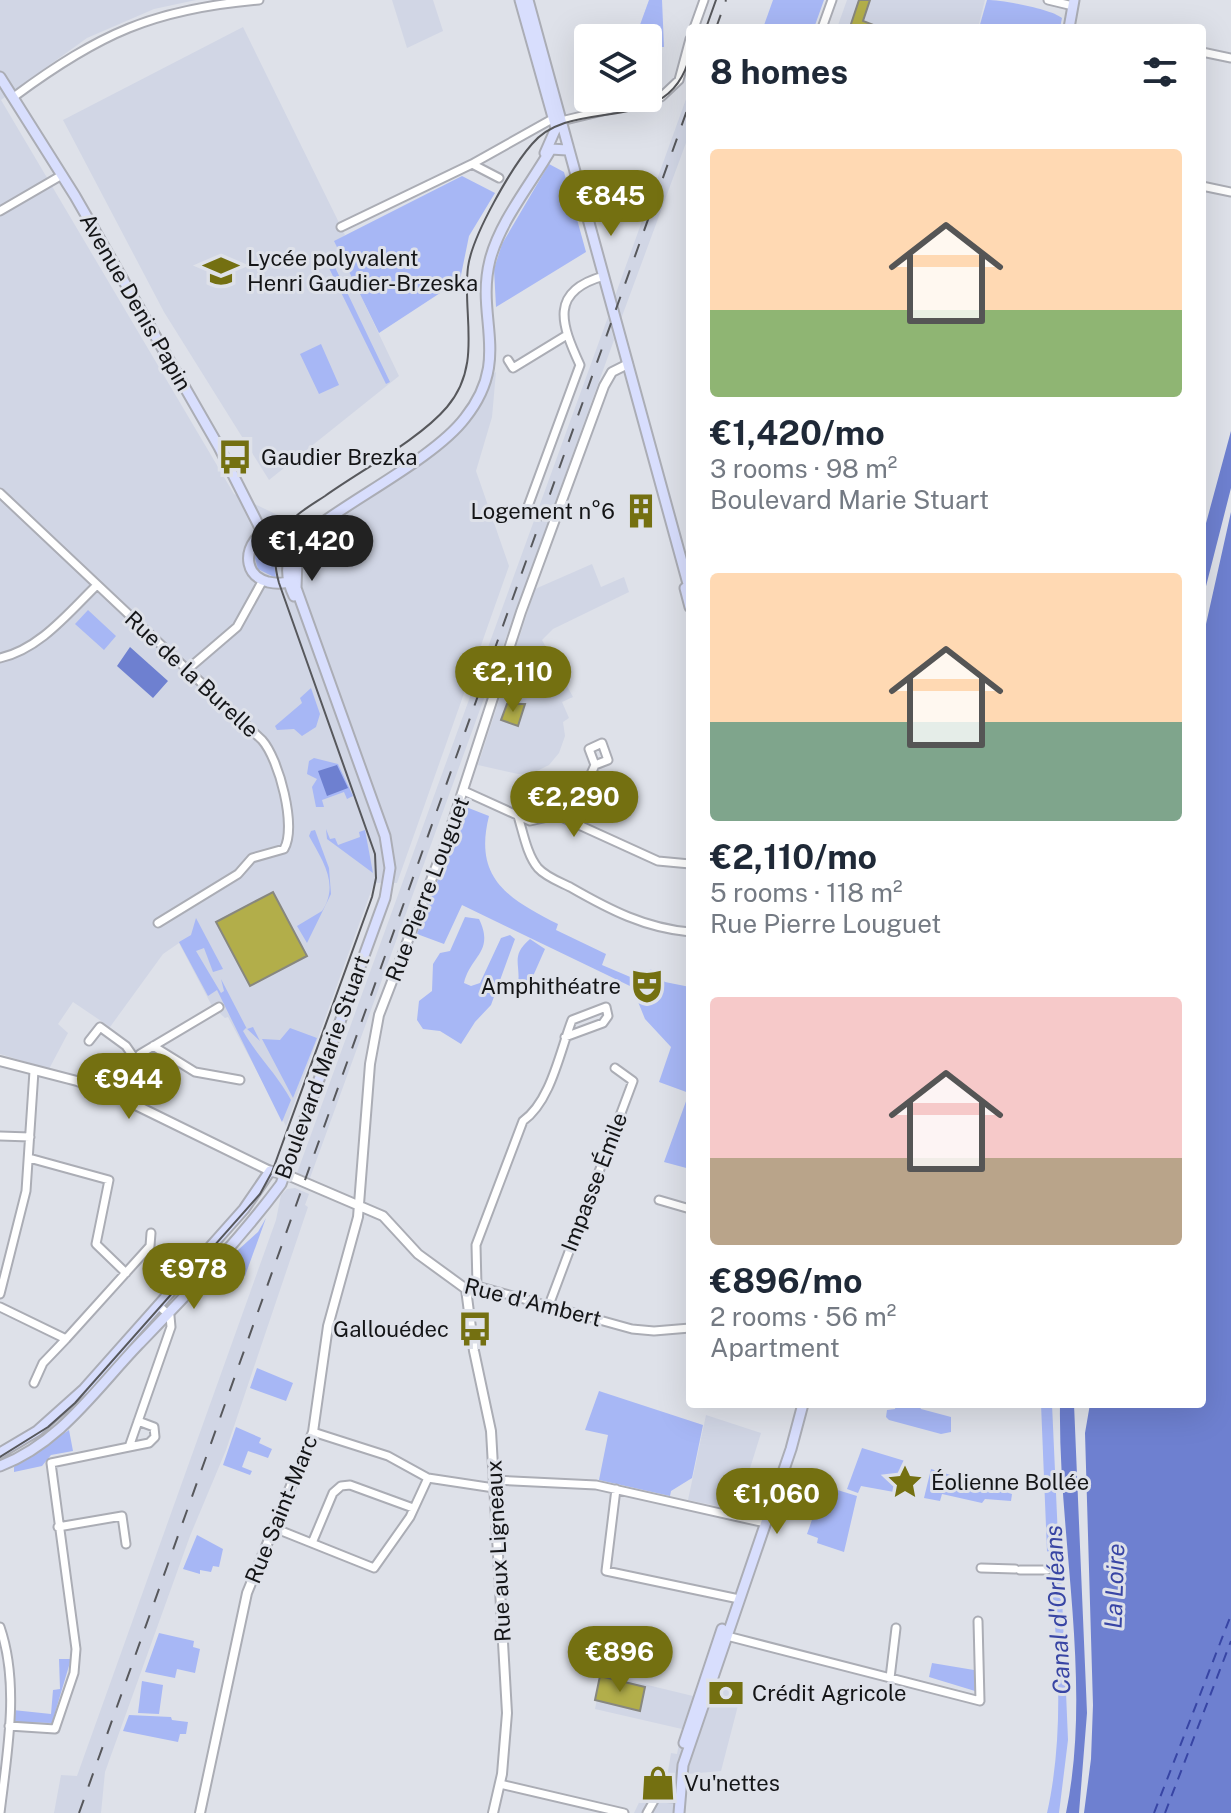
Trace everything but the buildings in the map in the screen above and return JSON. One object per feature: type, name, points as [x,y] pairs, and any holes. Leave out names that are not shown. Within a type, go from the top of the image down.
[{"type":"main road","points":[[520,0],[603,277]]},
{"type":"main road","points":[[528,0],[558,125],[603,277],[686,592]]},
{"type":"main road","points":[[1070,24],[1074,3]]},
{"type":"main road","name":"Avenue Denis Papin","points":[[0,77],[15,96],[62,175],[219,447],[262,532]]},
{"type":"main road","points":[[300,542],[452,432],[476,403],[491,362],[490,263],[502,232],[551,149],[558,125]]},
{"type":"main road","points":[[300,542],[441,435],[473,401],[488,354],[486,259],[558,125]]},
{"type":"main road","points":[[551,149],[567,150]]},
{"type":"main road","points":[[626,365],[686,577]]},
{"type":"main road","points":[[291,581],[263,580],[252,570],[249,553],[255,538],[262,532],[279,529],[300,542]]},
{"type":"main road","name":"Boulevard Marie Stuart","points":[[0,1466],[59,1430],[254,1220],[285,1174],[385,898],[390,868],[385,836],[291,581],[300,542]]},
{"type":"main road","name":"Boulevard Marie Stuart","points":[[0,1453],[59,1413],[244,1209],[270,1171]]},
{"type":"main road","name":"Rue d'Ambert","points":[[270,1171],[285,1174]]},
{"type":"main road","points":[[676,1813],[683,1765],[723,1635],[791,1449],[802,1408]]},
{"type":"street","points":[[15,96],[99,40],[141,21],[176,10],[259,0]]},
{"type":"street","points":[[695,24],[704,0]]},
{"type":"street","points":[[823,24],[832,0]]},
{"type":"street","points":[[1048,0],[1074,3]]},
{"type":"street","points":[[1206,53],[1231,58]]},
{"type":"street","points":[[341,227],[558,125],[661,97],[679,80],[686,54]]},
{"type":"street","points":[[472,164],[499,178]]},
{"type":"street","points":[[0,211],[62,175]]},
{"type":"street","points":[[1206,187],[1231,192]]},
{"type":"street","points":[[527,509],[580,365],[567,335],[563,308],[570,295],[603,277]]},
{"type":"street","points":[[508,360],[513,368],[567,335]]},
{"type":"street","name":"Rue Pierre Louguet","points":[[359,1206],[370,1064],[379,1015],[464,791],[521,612],[604,386],[612,372],[626,365]]},
{"type":"street","name":"Rue de la Burelle","points":[[0,493],[271,750],[278,767],[289,839],[281,851],[252,858],[238,874],[158,923]]},
{"type":"street","points":[[188,669],[237,627],[263,580]]},
{"type":"street","points":[[0,658],[20,653],[38,640],[97,585]]},
{"type":"street","points":[[570,820],[595,765]]},
{"type":"street","points":[[464,791],[518,816],[534,821],[557,815],[637,850],[686,864]]},
{"type":"street","points":[[518,816],[533,858],[543,872],[584,898],[630,919],[654,923],[660,929],[686,932]]},
{"type":"street","points":[[117,1096],[135,1059],[219,1007]]},
{"type":"street","points":[[477,1286],[476,1245],[523,1121],[537,1111],[565,1037],[572,1020],[606,1007],[608,1016],[603,1023],[565,1037]]},
{"type":"street","points":[[89,1041],[100,1027],[126,1046],[135,1059]]},
{"type":"street","points":[[153,1046],[195,1072],[240,1080]]},
{"type":"street","name":"Rue d'Ambert","points":[[0,1061],[77,1081],[117,1096],[270,1171]]},
{"type":"street","name":"Impasse Émile","points":[[549,1305],[633,1081],[615,1068]]},
{"type":"street","points":[[0,1294],[23,1209],[34,1071]]},
{"type":"street","points":[[0,1136],[30,1137]]},
{"type":"street","points":[[29,1158],[109,1180],[96,1244],[126,1273]]},
{"type":"street","name":"Rue d'Ambert","points":[[285,1174],[383,1216],[418,1254],[466,1289],[477,1286],[643,1331],[686,1328]]},
{"type":"street","points":[[659,1200],[686,1208]]},
{"type":"street","name":"Rue Saint-Marc","points":[[200,1813],[247,1593],[313,1432],[328,1326],[359,1206]]},
{"type":"street","points":[[34,1383],[43,1363],[150,1246],[151,1233]]},
{"type":"street","name":"Rue aux Ligneaux","points":[[466,1289],[474,1351],[491,1431],[507,1713],[500,1784],[493,1813]]},
{"type":"street","points":[[129,1447],[171,1327],[168,1314],[158,1305]]},
{"type":"street","points":[[0,1307],[66,1339]]},
{"type":"street","points":[[9,1726],[55,1729],[74,1673],[76,1649],[51,1463],[149,1443],[155,1437],[154,1427],[138,1421]]},
{"type":"street","points":[[313,1432],[388,1456],[428,1478],[494,1484],[596,1485],[764,1520]]},
{"type":"street","points":[[274,1528],[374,1568],[379,1566],[385,1550],[413,1508],[428,1478]]},
{"type":"street","points":[[312,1543],[333,1493],[341,1486],[350,1485],[413,1508]]},
{"type":"street","points":[[616,1489],[604,1562],[606,1571],[736,1598]]},
{"type":"street","points":[[58,1527],[122,1516],[126,1544]]},
{"type":"street","points":[[981,1568],[1047,1570]]},
{"type":"street","points":[[723,1635],[980,1701],[978,1621]]},
{"type":"street","points":[[0,1627],[9,1658],[9,1726],[0,1813]]},
{"type":"street","points":[[890,1678],[896,1628]]},
{"type":"street","points":[[500,1784],[624,1813]]},
{"type":"street","points":[[647,1813],[656,1797],[676,1797]]},
{"type":"shaded area","points":[[0,0],[196,0],[154,9],[87,38],[1,100],[234,494],[317,534],[324,525],[460,429],[479,405],[491,375],[496,372],[492,417],[476,471],[509,566],[397,883],[374,883],[286,1126],[228,1017],[225,1018],[212,1006],[179,943],[163,954],[110,1027],[73,1002],[58,1024],[68,1033],[49,1069],[0,1054]]},
{"type":"shaded area","points":[[392,0],[433,0],[443,31],[407,48]]},
{"type":"shaded area","points":[[649,0],[662,0],[664,47],[662,24],[640,24]]},
{"type":"shaded area","points":[[773,0],[824,0],[815,24],[764,24]]},
{"type":"shaded area","points":[[847,0],[985,0],[979,24],[838,24]]},
{"type":"shaded area","points":[[987,0],[1015,3],[1048,11],[1062,18],[1061,24],[980,24]]},
{"type":"shaded area","points":[[243,27],[345,235],[335,242],[399,376],[269,480],[164,312],[63,120]]},
{"type":"shaded area","points":[[686,99],[686,143],[621,319],[615,296]]},
{"type":"shaded area","points":[[549,164],[564,172],[586,252],[496,307],[494,269],[502,244]]},
{"type":"shaded area","points":[[462,176],[495,193],[469,236],[460,280],[379,333],[334,241]]},
{"type":"shaded area","points":[[333,263],[390,382],[386,384],[328,266]]},
{"type":"shaded area","points":[[608,317],[614,340],[310,1178],[297,1173]]},
{"type":"shaded area","points":[[321,344],[339,385],[319,394],[300,354]]},
{"type":"shaded area","points":[[279,534],[273,556],[276,578],[258,569],[254,555],[265,536]]},
{"type":"shaded area","points":[[592,564],[601,587],[624,577],[629,592],[553,629],[542,640],[573,697],[562,702],[569,718],[563,722],[565,736],[559,753],[549,765],[533,773],[518,774],[478,765],[535,589]]},
{"type":"shaded area","points":[[88,610],[116,636],[104,650],[75,624]]},
{"type":"shaded area","points":[[311,688],[320,714],[316,727],[302,736],[294,729],[277,730],[275,726],[302,703],[300,698]]},
{"type":"shaded area","points":[[314,758],[338,764],[353,796],[347,799],[344,792],[322,800],[324,807],[316,807],[312,787],[317,779],[307,774],[309,761]]},
{"type":"shaded area","points":[[466,807],[489,816],[486,856],[499,884],[510,895],[558,924],[556,930],[606,954],[602,965],[635,979],[651,969],[665,982],[686,986],[686,1092],[659,1082],[671,1047],[645,1019],[632,987],[462,905],[444,944],[417,934]]},
{"type":"shaded area","points":[[326,829],[330,839],[335,838],[338,845],[360,837],[359,832],[365,830],[373,873],[327,839]]},
{"type":"shaded area","points":[[315,830],[329,868],[331,894],[307,943],[297,926],[322,911],[329,891],[327,872],[309,836]]},
{"type":"shaded area","points":[[465,917],[479,919],[484,939],[483,947],[464,983],[471,986],[480,983],[501,938],[510,935],[515,939],[491,1005],[461,1044],[440,1031],[423,1029],[417,1020],[419,1001],[432,991],[433,964],[440,953],[450,951]]},
{"type":"shaded area","points":[[196,918],[223,969],[213,972],[204,948],[196,951],[221,993],[224,991],[221,979],[247,1029],[243,1031],[291,1100],[282,1122],[217,990],[208,996],[179,942],[191,935]]},
{"type":"shaded area","points":[[530,939],[545,949],[530,983],[524,986],[518,984],[518,955]]},
{"type":"shaded area","points":[[253,1027],[260,1041],[247,1029]]},
{"type":"shaded area","points":[[290,1028],[317,1038],[293,1098],[262,1039],[280,1040]]},
{"type":"shaded area","points":[[686,1101],[686,1168],[664,1162]]},
{"type":"shaded area","points":[[295,1188],[309,1194],[305,1205],[308,1207],[226,1450],[190,1536],[105,1772],[101,1813],[54,1813],[61,1775],[77,1776],[276,1220],[281,1195],[287,1189]]},
{"type":"shaded area","points":[[266,1218],[245,1276],[235,1271],[232,1276],[226,1269],[217,1269],[258,1232]]},
{"type":"shaded area","points":[[257,1368],[293,1383],[286,1401],[250,1388]]},
{"type":"shaded area","points":[[599,1391],[703,1425],[692,1478],[671,1491],[670,1496],[599,1480],[608,1435],[585,1430]]},
{"type":"shaded area","points":[[920,1408],[951,1417],[951,1432],[941,1434],[889,1420],[887,1410]]},
{"type":"shaded area","points":[[1041,1408],[1052,1408],[1059,1560],[1047,1551]]},
{"type":"shaded area","points":[[706,1415],[761,1433],[737,1510],[688,1500]]},
{"type":"shaded area","points":[[236,1427],[261,1438],[259,1443],[272,1449],[268,1458],[248,1451],[242,1467],[252,1471],[250,1475],[223,1465]]},
{"type":"shaded area","points":[[69,1430],[73,1451],[51,1455],[42,1466],[14,1472],[14,1467]]},
{"type":"shaded area","points":[[862,1448],[905,1461],[894,1492],[861,1486],[858,1493],[847,1489]]},
{"type":"shaded area","points":[[931,1469],[1012,1494],[1011,1501],[985,1499],[982,1503],[942,1494],[940,1501],[924,1498]]},
{"type":"shaded area","points":[[831,1488],[857,1496],[844,1552],[817,1543],[818,1538],[807,1534],[815,1511],[823,1513]]},
{"type":"shaded area","points":[[197,1535],[223,1549],[219,1567],[213,1566],[211,1572],[200,1570],[200,1574],[183,1569]]},
{"type":"shaded area","points":[[1061,1573],[1068,1740],[1059,1813],[1047,1813],[1058,1725],[1056,1635],[1050,1576]]},
{"type":"shaded area","points":[[159,1633],[194,1641],[193,1647],[200,1649],[195,1673],[177,1669],[175,1678],[145,1672]]},
{"type":"shaded area","points":[[59,1659],[71,1659],[52,1723],[13,1722],[13,1710],[51,1714],[53,1690],[60,1689]]},
{"type":"shaded area","points":[[932,1663],[974,1670],[975,1691],[929,1677]]},
{"type":"shaded area","points":[[602,1674],[693,1696],[712,1686],[741,1694],[721,1771],[688,1774],[685,1813],[634,1813],[648,1784],[667,1777],[671,1753],[677,1754],[682,1729],[595,1709]]},
{"type":"shaded area","points":[[142,1681],[163,1685],[159,1714],[138,1713]]},
{"type":"shaded area","points":[[129,1715],[171,1717],[172,1720],[188,1722],[186,1734],[180,1734],[178,1742],[123,1731]]},
{"type":"water","points":[[1231,431],[1231,488],[1206,586],[1206,523]]},
{"type":"water","name":"La Loire","points":[[1231,512],[1231,1813],[1084,1813],[1091,1759],[1093,1705],[1085,1433],[1089,1408],[1206,1408],[1206,624]]},
{"type":"water","points":[[130,647],[168,681],[153,698],[117,666]]},
{"type":"water","points":[[337,765],[348,788],[327,796],[318,771]]},
{"type":"water","points":[[1060,1408],[1074,1408],[1087,1713],[1079,1813],[1066,1813],[1076,1712]]},
{"type":"ferry route","points":[[1154,1813],[1231,1615]]},
{"type":"ferry route","points":[[1165,1813],[1231,1641]]},
{"type":"tram line","points":[[707,24],[716,0]]},
{"type":"tram line","points":[[0,1457],[48,1427],[75,1403],[260,1194],[272,1172],[372,897],[376,878],[375,854],[279,583],[275,557],[280,537],[287,525],[302,511],[421,431],[447,407],[458,391],[468,357],[467,285],[471,254],[494,203],[532,144],[550,129],[572,121],[619,113],[663,98],[679,81],[686,64]]},
{"type":"railway","points":[[717,24],[726,0]]},
{"type":"railway","points":[[79,1813],[686,113]]},
{"type":"place","name":"Lycée polyvalent Henri Gaudier-Brzeska","points":[[221,271]]},
{"type":"place","name":"Gaudier Brezka","points":[[235,457]]},
{"type":"place","name":"Logement n°6","points":[[641,511]]},
{"type":"place","name":"Amphithéatre","points":[[647,986]]},
{"type":"place","name":"Gallouédec","points":[[475,1329]]},
{"type":"place","name":"Éolienne Bollée","points":[[905,1482]]},
{"type":"place","name":"Crédit Agricole","points":[[726,1693]]},
{"type":"place","name":"Vu'nettes","points":[[658,1783]]},
{"type":"water label","name":"Canal d'Orléans","points":[[1057,1610]]}]
